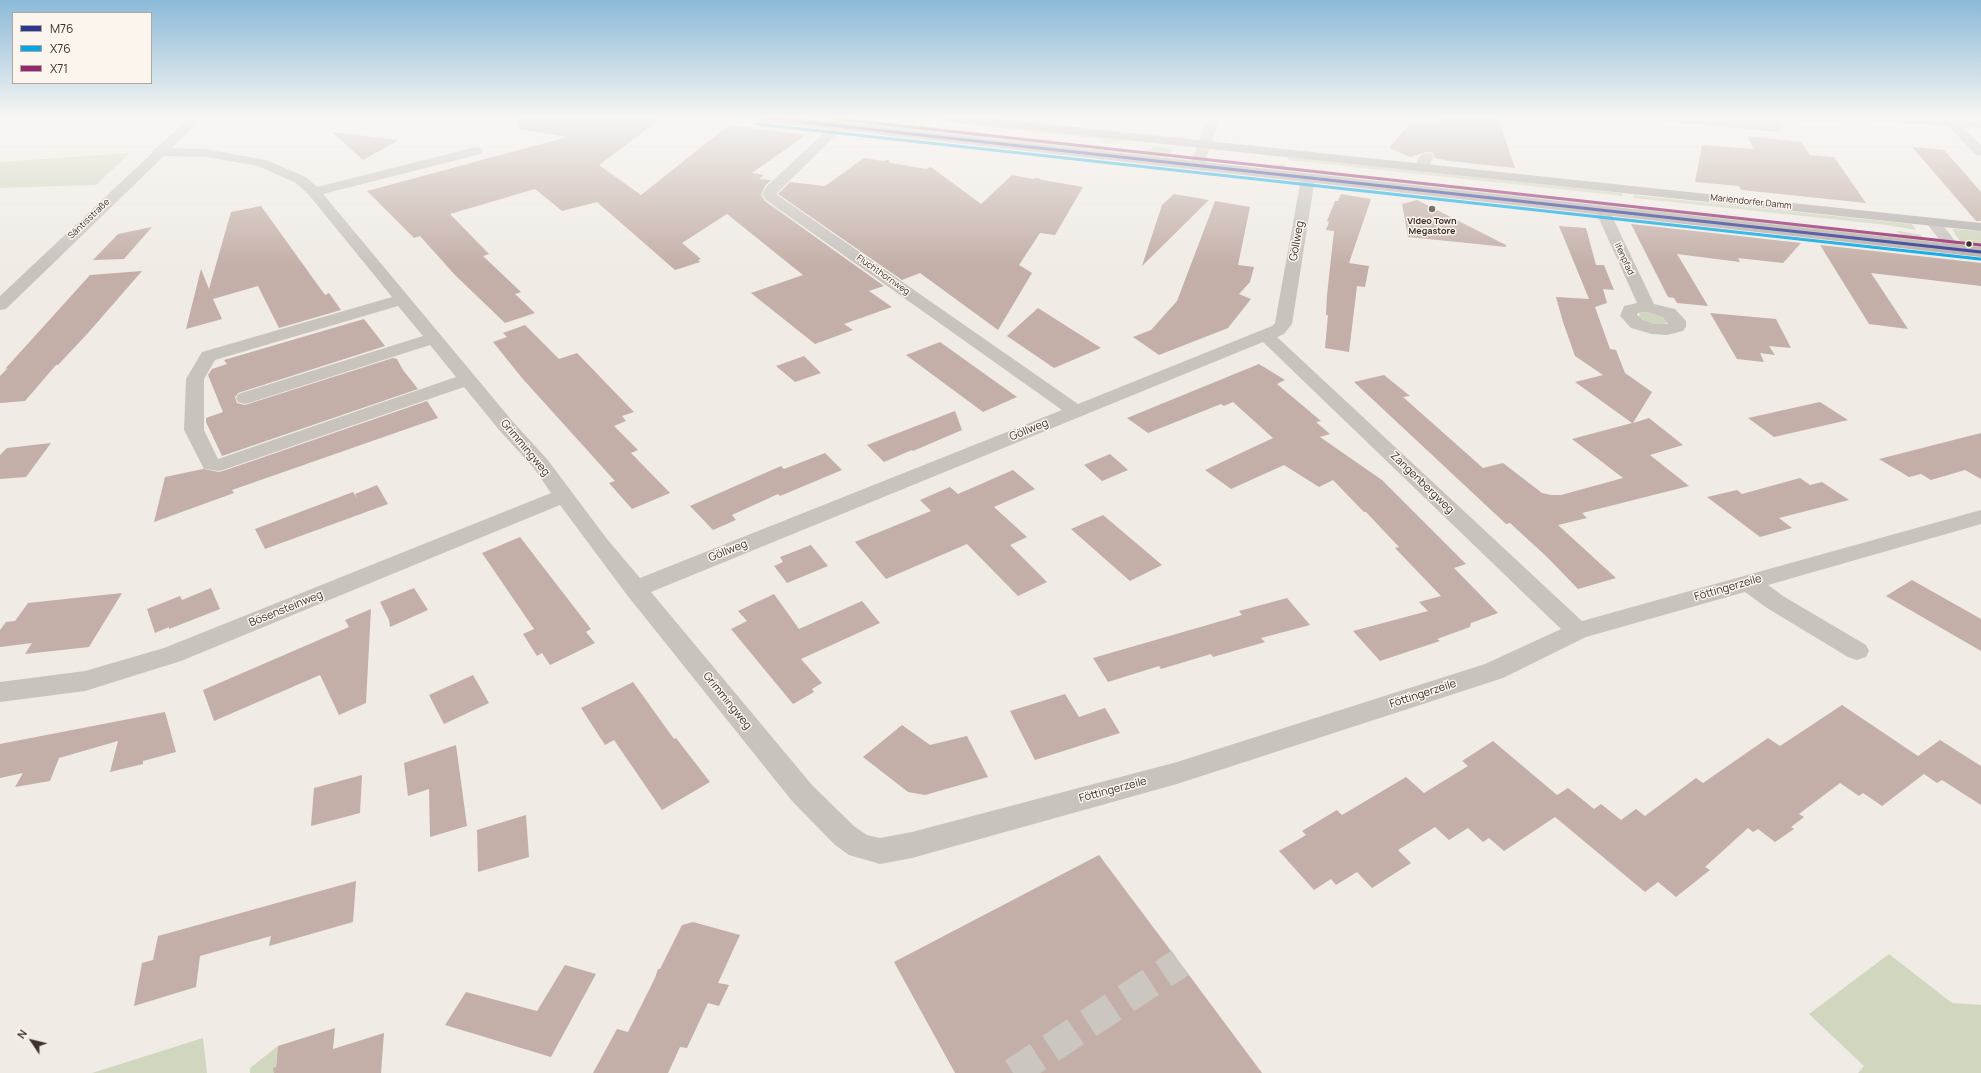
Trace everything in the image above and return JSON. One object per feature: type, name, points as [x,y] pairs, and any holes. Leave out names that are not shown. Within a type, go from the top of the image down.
[{"type":"main road","points":[[1207,167],[1981,252]]},
{"type":"main road","name":"Mariendorfer Damm","points":[[1468,167],[1981,227]]},
{"type":"street","name":"Säntisstraße","points":[[0,305],[142,167]]},
{"type":"street","name":"Grimmingweg","points":[[271,167],[301,180],[314,192],[403,299],[433,338],[540,463],[563,496],[636,589],[802,793],[845,836],[859,846]]},
{"type":"street","points":[[314,192],[412,167]]},
{"type":"street","name":"Fluchthornweg","points":[[795,167],[771,190],[769,194],[771,197],[1076,411]]},
{"type":"street","name":"Göllweg","points":[[636,589],[1278,330],[1283,324],[1308,178]]},
{"type":"street","name":"Ifenpfad","points":[[1602,210],[1647,307]]},
{"type":"street","points":[[1933,222],[1954,249]]},
{"type":"street","points":[[403,299],[208,356],[196,379],[194,430],[211,465],[219,465],[468,379]]},
{"type":"street","name":"Zangenbergweg","points":[[1265,335],[1578,631]]},
{"type":"street","points":[[245,398],[433,338]]},
{"type":"street","name":"Bösensteinweg","points":[[0,692],[85,681],[172,655],[563,496]]},
{"type":"street","name":"Föttingerzeile","points":[[859,846],[880,851],[912,845],[1177,773],[1494,671],[1578,631],[1981,517]]},
{"type":"street","points":[[1748,582],[1775,602],[1857,651]]},
{"type":"green space","points":[[0,167],[115,167],[96,185],[0,188]]},
{"type":"green space","points":[[1286,167],[1288,169],[1626,206],[1627,208],[1262,168]]},
{"type":"green space","points":[[1354,167],[1381,167],[1622,193],[1623,196]]},
{"type":"green space","points":[[1633,195],[1912,224],[1916,230],[1887,225],[1634,198]]},
{"type":"green space","points":[[1638,207],[1904,236],[1896,231],[1899,231],[1921,235],[1925,241],[1639,210]]},
{"type":"green space","points":[[1952,229],[1981,231],[1981,247],[1962,244]]},
{"type":"green space","points":[[1647,312],[1664,317],[1667,323],[1662,325],[1648,323],[1639,317],[1640,313]]},
{"type":"green space","points":[[1889,954],[1952,1003],[1981,1005],[1981,1073],[1858,1073],[1864,1066],[1809,1014]]},
{"type":"green space","points":[[203,1038],[207,1073],[92,1073]]},
{"type":"green space","points":[[278,1046],[275,1073],[250,1073],[250,1068]]},
{"type":"building","points":[[456,167],[602,167],[641,195],[676,167],[760,167],[752,173],[764,175],[759,179],[771,180],[765,186],[761,195],[765,201],[884,286],[869,291],[892,307],[844,324],[853,330],[815,344],[751,293],[803,275],[727,214],[682,243],[701,259],[698,260],[700,262],[675,270],[597,202],[562,211],[535,189],[450,214],[489,254],[483,256],[521,292],[515,294],[535,313],[505,323],[455,275],[420,236],[414,238],[367,191]]},
{"type":"building","points":[[851,167],[915,167],[926,169],[931,167],[981,204],[1012,175],[1033,179],[1037,178],[1083,187],[1055,235],[1040,233],[1019,265],[1032,273],[998,330],[920,273],[902,280],[778,194],[790,182],[825,186]]},
{"type":"building","points":[[1698,167],[1841,167],[1866,203],[1741,190],[1739,186],[1695,182]]},
{"type":"building","points":[[1929,167],[1959,167],[1981,192],[1981,221],[1976,221]]},
{"type":"building","points":[[1174,194],[1209,200],[1142,266],[1162,205]]},
{"type":"building","points":[[1341,194],[1371,199],[1349,263],[1369,266],[1365,287],[1357,286],[1349,352],[1325,348],[1328,315],[1326,315],[1327,295],[1334,231],[1326,230],[1329,222],[1327,221],[1335,201],[1338,201]]},
{"type":"building","points":[[1417,200],[1506,245],[1506,247],[1408,237],[1402,204]]},
{"type":"building","points":[[1215,201],[1250,207],[1238,265],[1254,267],[1250,282],[1239,294],[1251,299],[1228,328],[1159,355],[1133,337],[1151,330],[1177,301]]},
{"type":"building","points":[[261,206],[325,295],[329,293],[341,310],[279,328],[258,286],[213,299],[222,319],[186,329],[201,269],[209,289],[231,212]]},
{"type":"building","points":[[1631,224],[1801,243],[1783,263],[1738,258],[1740,262],[1677,254],[1708,306],[1677,303],[1674,298],[1668,297]]},
{"type":"building","points":[[1559,226],[1586,228],[1596,265],[1604,265],[1614,290],[1603,289],[1607,303],[1595,307],[1610,349],[1616,350],[1625,373],[1652,392],[1633,423],[1649,418],[1683,445],[1650,455],[1689,486],[1582,513],[1587,518],[1558,525],[1616,578],[1578,589],[1547,557],[1510,523],[1506,524],[1354,382],[1384,375],[1410,396],[1403,397],[1483,468],[1503,463],[1542,493],[1561,495],[1623,478],[1572,439],[1632,423],[1575,382],[1603,375],[1575,356],[1563,322],[1556,297],[1589,299]]},
{"type":"building","points":[[152,227],[124,259],[93,260],[118,234]]},
{"type":"building","points":[[1820,245],[1981,263],[1981,286],[1871,273],[1908,329],[1869,324]]},
{"type":"building","points":[[142,271],[88,333],[58,365],[56,365],[25,401],[0,403],[0,376],[90,275]]},
{"type":"building","points":[[1038,308],[1101,348],[1054,368],[1007,336]]},
{"type":"building","points":[[1710,313],[1776,319],[1791,348],[1769,346],[1775,355],[1760,353],[1764,362],[1737,359]]},
{"type":"building","points":[[364,319],[385,346],[238,393],[235,397],[237,403],[245,405],[393,358],[397,359],[403,370],[418,389],[222,456],[206,422],[206,418],[223,412],[208,375],[212,369],[227,364],[224,360]]},
{"type":"building","points":[[525,325],[559,359],[577,353],[634,412],[622,416],[626,421],[614,426],[638,450],[631,453],[670,493],[632,509],[609,483],[615,481],[522,378],[493,342],[507,337],[503,333]]},
{"type":"building","points":[[940,342],[1017,397],[983,412],[906,355]]},
{"type":"building","points":[[804,356],[821,373],[795,382],[776,366]]},
{"type":"building","points":[[1259,364],[1285,380],[1277,384],[1321,421],[1316,422],[1330,434],[1320,437],[1382,480],[1466,564],[1454,568],[1498,613],[1471,623],[1470,627],[1437,639],[1440,641],[1380,661],[1353,631],[1428,611],[1419,602],[1441,596],[1395,548],[1399,547],[1333,480],[1319,487],[1284,465],[1231,489],[1205,470],[1273,438],[1233,402],[1224,406],[1221,404],[1148,433],[1127,418]]},
{"type":"building","points":[[427,401],[438,418],[232,490],[234,493],[154,522],[165,477],[203,469],[219,472],[226,470]]},
{"type":"building","points":[[1820,402],[1848,420],[1774,437],[1748,418]]},
{"type":"building","points":[[955,411],[962,430],[913,451],[912,450],[884,462],[867,445]]},
{"type":"building","points":[[1981,433],[1981,479],[1965,470],[1931,480],[1921,474],[1909,477],[1879,459]]},
{"type":"building","points":[[51,443],[26,477],[0,479],[0,455],[7,448]]},
{"type":"building","points":[[825,453],[842,470],[780,496],[778,494],[732,515],[736,520],[713,530],[690,506],[781,466],[784,469]]},
{"type":"building","points":[[1110,454],[1128,470],[1102,481],[1084,465]]},
{"type":"building","points":[[1013,470],[1035,489],[994,507],[1027,537],[1010,545],[1047,582],[1018,596],[967,544],[886,579],[855,542],[931,511],[920,500],[950,487],[958,494]]},
{"type":"building","points":[[1800,478],[1810,485],[1822,482],[1849,500],[1779,518],[1792,528],[1760,537],[1707,497],[1737,490],[1742,494]]},
{"type":"building","points":[[377,485],[388,504],[265,549],[255,529],[353,492],[358,500],[355,494]]},
{"type":"building","points":[[1103,515],[1162,565],[1130,581],[1071,529]]},
{"type":"building","points":[[520,537],[591,629],[586,632],[595,643],[550,665],[542,653],[537,656],[523,634],[534,629],[482,553]]},
{"type":"building","points":[[811,545],[828,566],[787,583],[774,566],[783,562],[780,557]]},
{"type":"building","points":[[1912,580],[1981,619],[1981,651],[1886,596]]},
{"type":"building","points":[[211,588],[220,609],[155,633],[147,609],[180,596],[182,600]]},
{"type":"building","points":[[414,588],[428,610],[390,627],[389,620],[380,602]]},
{"type":"building","points":[[122,593],[89,647],[25,654],[32,643],[0,647],[0,630],[6,622],[15,621],[28,603]]},
{"type":"building","points":[[774,594],[799,629],[862,601],[880,623],[801,659],[822,683],[812,689],[814,692],[793,704],[731,629],[747,621],[738,611]]},
{"type":"building","points":[[1287,598],[1310,625],[1261,638],[1265,642],[1213,657],[1211,654],[1161,669],[1159,666],[1108,682],[1093,658],[1242,615],[1239,611]]},
{"type":"building","points":[[371,609],[366,703],[339,715],[320,675],[214,721],[203,690],[349,627],[345,620]]},
{"type":"building","points":[[473,675],[489,703],[444,724],[429,695]]},
{"type":"building","points":[[633,682],[674,739],[676,738],[710,782],[662,810],[614,740],[605,745],[581,708]]},
{"type":"building","points":[[1065,694],[1079,717],[1105,708],[1120,733],[1035,760],[1010,711]]},
{"type":"building","points":[[1842,705],[1918,756],[1940,740],[1981,766],[1981,805],[1942,780],[1937,783],[1924,774],[1882,806],[1863,793],[1859,796],[1840,783],[1799,814],[1804,817],[1791,827],[1794,829],[1775,842],[1758,829],[1753,832],[1748,828],[1705,867],[1710,870],[1676,897],[1658,882],[1645,892],[1555,817],[1504,851],[1489,838],[1483,842],[1468,828],[1449,840],[1435,827],[1398,850],[1411,863],[1372,888],[1357,872],[1336,885],[1331,879],[1314,890],[1279,851],[1306,835],[1302,831],[1337,810],[1342,815],[1406,777],[1424,793],[1468,766],[1462,761],[1493,741],[1557,795],[1568,788],[1594,809],[1601,804],[1621,820],[1636,809],[1645,816],[1696,778],[1703,783],[1768,738],[1780,746]]},
{"type":"building","points":[[165,712],[176,752],[143,761],[143,764],[110,772],[118,741],[59,758],[50,781],[15,787],[23,773],[0,778],[0,744]]},
{"type":"building","points":[[902,725],[930,745],[967,736],[988,777],[925,795],[908,792],[863,757]]},
{"type":"building","points":[[456,745],[467,826],[430,837],[429,789],[408,796],[404,763]]},
{"type":"building","points":[[362,775],[360,813],[311,826],[314,788]]},
{"type":"building","points":[[526,815],[529,857],[478,872],[477,830]]},
{"type":"building","points":[[1099,855],[1262,1073],[955,1073],[894,962]]},
{"type":"building","points":[[356,881],[353,922],[269,946],[271,936],[200,956],[196,987],[134,1006],[142,963],[153,960],[158,936]]},
{"type":"building","points":[[693,922],[740,935],[718,983],[729,985],[719,1006],[708,1003],[687,1048],[680,1047],[668,1073],[593,1073],[617,1029],[628,1032],[658,969],[660,969],[682,925]]},
{"type":"building","points":[[565,965],[596,974],[551,1057],[445,1025],[466,992],[537,1011]]},
{"type":"building","points":[[335,1028],[333,1049],[384,1033],[381,1073],[274,1073],[273,1068],[276,1067],[278,1046]]},
{"type":"tunnel","points":[[1013,1073],[1180,963]]},
{"type":"transit line","name":"X76","points":[[1147,167],[1980,259]]},
{"type":"transit line","name":"M76","points":[[1212,167],[1981,252]]},
{"type":"transit line","name":"X71","points":[[1275,167],[1981,245]]},
{"type":"place","name":"Video Town Megastore","points":[[1432,209]]}]
